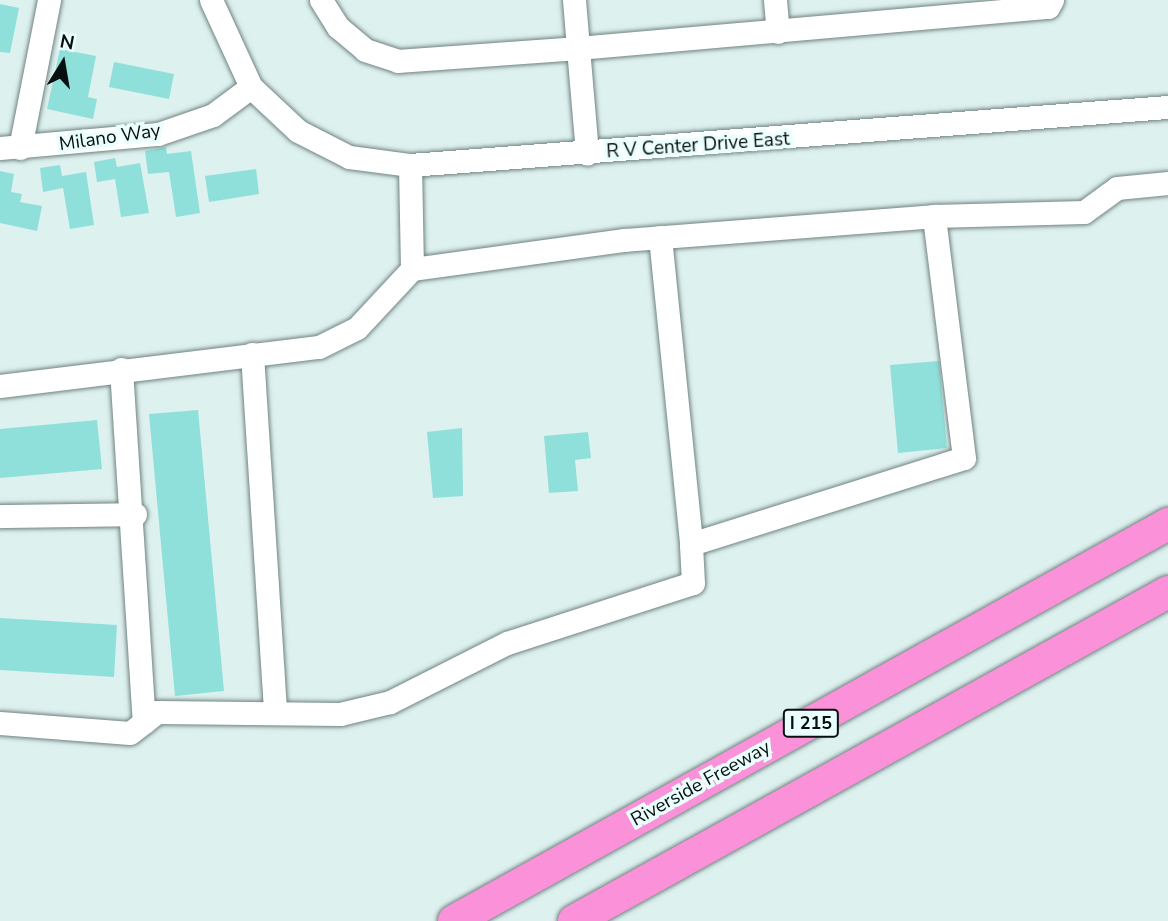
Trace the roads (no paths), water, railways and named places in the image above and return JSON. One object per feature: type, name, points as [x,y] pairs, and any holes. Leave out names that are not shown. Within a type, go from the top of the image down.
[{"type":"highway","name":"Riverside Freeway","points":[[454,921],[1168,524]]},
{"type":"highway","points":[[574,921],[1168,592]]},
{"type":"street","points":[[10,148],[49,0]]},
{"type":"street","points":[[211,0],[251,87]]},
{"type":"street","points":[[321,0],[338,27],[365,50],[398,61],[778,32],[1048,7],[1052,0]]},
{"type":"street","points":[[574,0],[587,154]]},
{"type":"street","points":[[775,0],[778,32]]},
{"type":"street","name":"Milano Way","points":[[10,148],[158,134],[214,115],[251,87]]},
{"type":"street","name":"R V Center Drive East","points":[[251,87],[299,131],[349,157],[410,166],[1168,107]]},
{"type":"street","points":[[410,166],[412,269]]},
{"type":"street","points":[[0,386],[319,346],[357,328],[412,269],[660,237],[934,216],[1084,212],[1117,188],[1168,183]]},
{"type":"street","points":[[691,544],[964,458],[934,216]]},
{"type":"street","points":[[0,723],[130,733],[157,712],[275,709],[340,714],[390,702],[507,643],[693,583],[660,237]]},
{"type":"street","points":[[253,354],[275,709]]},
{"type":"street","points":[[121,369],[135,514],[144,722]]},
{"type":"street","points":[[0,516],[135,514]]}]
